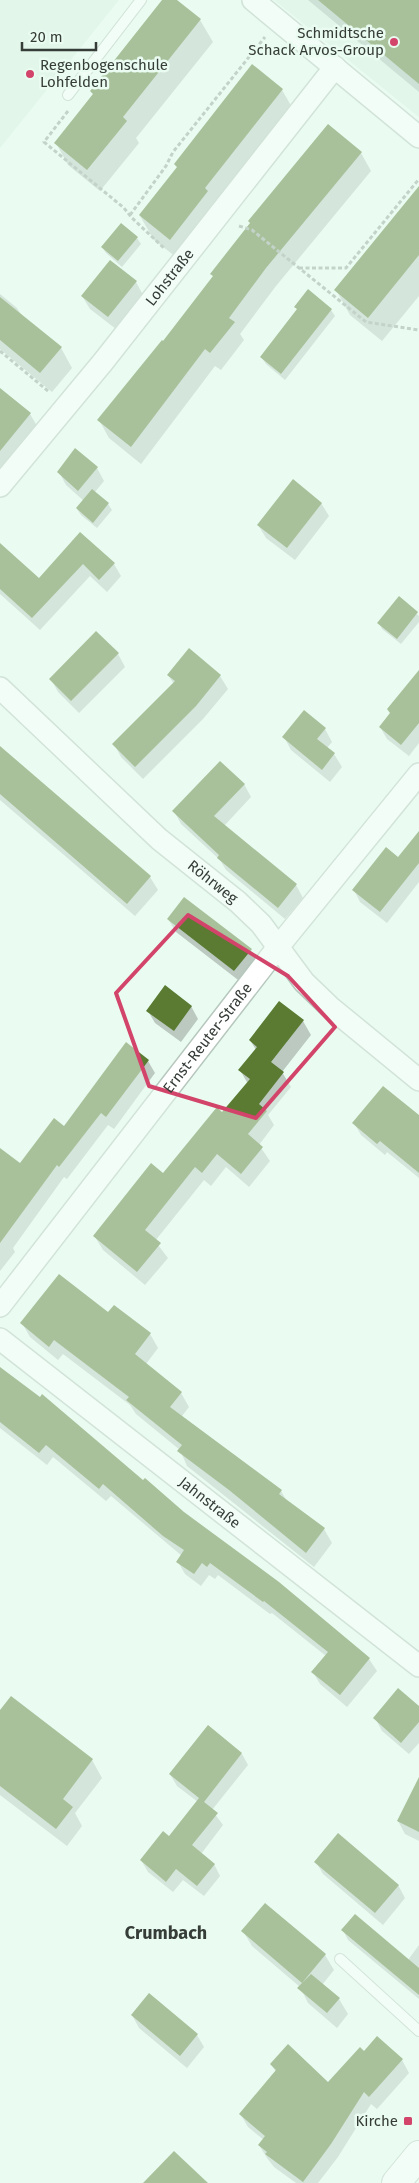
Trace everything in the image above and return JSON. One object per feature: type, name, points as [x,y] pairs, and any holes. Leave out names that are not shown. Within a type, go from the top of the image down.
[{"type":"main road","points":[[396,2183],[419,2155]]},
{"type":"street","points":[[253,0],[419,137]]},
{"type":"street","name":"Lohstraße","points":[[0,486],[182,262],[336,67]]},
{"type":"street","name":"Röhrweg","points":[[0,688],[158,839],[238,902],[261,924],[304,982],[330,1008],[419,1080]]},
{"type":"street","name":"Ernst-Reuter-Straße","points":[[0,1306],[278,947],[419,774]]},
{"type":"street","name":"Jahnstraße","points":[[0,1339],[419,1666]]},
{"type":"lane","points":[[68,95],[141,0]]},
{"type":"lane","points":[[340,1959],[419,2031]]},
{"type":"path","points":[[130,216],[166,166],[173,152],[254,52]]},
{"type":"path","points":[[68,95],[68,112],[44,142],[124,208],[130,216],[182,262]]},
{"type":"path","points":[[299,268],[346,268],[419,179]]},
{"type":"path","points":[[221,212],[238,226],[252,230],[366,322],[419,330]]},
{"type":"path","points":[[0,351],[66,406]]},
{"type":"highlighted area","points":[[188,915],[288,976],[335,1027],[256,1118],[149,1086],[116,993]]},
{"type":"shaded area","name":"Regenbogenschule Lohfelden","points":[[0,0],[119,0],[0,148]]},
{"type":"shaded area","points":[[274,0],[419,0],[419,117],[405,106]]},
{"type":"building","points":[[162,0],[177,0],[201,19],[123,117],[127,121],[87,170],[54,143],[93,94],[90,91]]},
{"type":"building","name":"Schmidtsche Schack Arvos-Group","points":[[318,0],[419,0],[419,84]]},
{"type":"building","points":[[252,64],[283,89],[205,188],[208,191],[170,240],[139,215],[177,167],[174,164]]},
{"type":"building","points":[[328,124],[362,152],[266,268],[229,318],[235,322],[210,353],[205,349],[131,447],[97,420],[163,341],[213,276],[210,274],[250,223],[248,221]]},
{"type":"building","points":[[419,186],[419,255],[368,318],[334,290]]},
{"type":"building","points":[[121,223],[138,237],[118,261],[101,247]]},
{"type":"building","points":[[110,260],[137,281],[108,317],[81,296]]},
{"type":"building","points":[[308,289],[332,309],[281,374],[260,357],[297,309],[294,307]]},
{"type":"building","points":[[0,297],[62,347],[40,373],[0,340]]},
{"type":"building","points":[[0,388],[31,413],[0,451]]},
{"type":"building","points":[[75,448],[98,467],[78,491],[57,472]]},
{"type":"building","points":[[293,479],[322,503],[287,548],[257,525]]},
{"type":"building","points":[[92,489],[109,503],[93,523],[76,508]]},
{"type":"building","points":[[80,532],[115,563],[99,580],[83,564],[32,618],[0,589],[0,543],[39,578]]},
{"type":"building","points":[[399,596],[418,612],[397,639],[377,623]]},
{"type":"building","points":[[96,631],[119,653],[71,701],[49,679]]},
{"type":"building","points":[[189,648],[221,675],[196,706],[135,767],[112,744],[175,681],[167,675]]},
{"type":"building","points":[[419,670],[419,723],[401,745],[379,727],[390,713],[387,709]]},
{"type":"building","points":[[304,710],[326,728],[317,739],[335,753],[322,770],[282,737]]},
{"type":"building","points":[[0,746],[151,876],[127,904],[0,794]]},
{"type":"building","points":[[220,761],[245,784],[214,816],[297,884],[278,908],[217,858],[219,855],[172,811]]},
{"type":"building","points":[[419,831],[419,863],[380,912],[352,890],[386,847],[398,857]]},
{"type":"building","points":[[184,897],[252,949],[234,971],[167,919]]},
{"type":"building","points":[[165,985],[192,1006],[174,1031],[146,1011]]},
{"type":"building","points":[[279,1001],[304,1020],[271,1062],[284,1072],[259,1104],[267,1111],[248,1134],[263,1147],[241,1174],[217,1154],[202,1173],[195,1167],[145,1230],[161,1243],[137,1272],[93,1236],[151,1163],[163,1173],[217,1107],[222,1112],[250,1079],[238,1070],[257,1047],[249,1040]]},
{"type":"building","points":[[126,1042],[149,1060],[106,1117],[101,1113],[59,1167],[57,1165],[0,1243],[0,1148],[20,1163],[54,1118],[64,1126]]},
{"type":"building","points":[[383,1086],[419,1115],[419,1173],[380,1141],[377,1144],[352,1123]]},
{"type":"building","points":[[59,1274],[108,1312],[114,1305],[151,1333],[135,1354],[182,1392],[170,1407],[282,1490],[279,1494],[325,1528],[306,1553],[229,1490],[177,1451],[182,1445],[126,1400],[129,1397],[54,1340],[49,1347],[20,1323]]},
{"type":"building","points":[[0,1367],[40,1397],[42,1394],[143,1480],[145,1478],[184,1512],[279,1582],[370,1658],[340,1695],[311,1672],[328,1652],[264,1601],[210,1563],[207,1567],[202,1563],[194,1574],[176,1562],[184,1550],[163,1536],[103,1484],[99,1489],[46,1445],[39,1453],[0,1422]]},
{"type":"building","points":[[398,1688],[419,1706],[419,1722],[401,1743],[373,1718]]},
{"type":"building","points":[[11,1696],[93,1759],[63,1799],[73,1807],[56,1829],[0,1786],[0,1710]]},
{"type":"building","points":[[208,1725],[242,1753],[204,1802],[169,1774]]},
{"type":"building","points":[[419,1777],[419,1832],[397,1821]]},
{"type":"building","points":[[199,1798],[218,1813],[192,1845],[215,1864],[197,1886],[176,1869],[166,1882],[140,1860],[163,1831],[169,1836]]},
{"type":"building","points":[[338,1833],[399,1885],[375,1913],[314,1862]]},
{"type":"building","points":[[265,1903],[326,1954],[302,1983],[241,1931]]},
{"type":"building","points":[[355,1914],[419,1968],[419,1995],[341,1930]]},
{"type":"building","points":[[311,1974],[340,1998],[327,2013],[297,1988]]},
{"type":"building","points":[[149,1993],[198,2034],[180,2056],[131,2015]]},
{"type":"building","points":[[377,2036],[403,2059],[369,2097],[364,2092],[331,2144],[303,2182],[265,2154],[267,2152],[258,2145],[265,2136],[239,2114],[276,2070],[270,2064],[288,2044],[328,2082],[360,2047],[364,2051]]},
{"type":"building","points":[[174,2151],[208,2183],[143,2183]]},
{"type":"place","name":"Schmidtsche Schack Arvos-Group","points":[[394,42]]},
{"type":"place","name":"Regenbogenschule Lohfelden","points":[[30,74]]},
{"type":"place","name":"Kirche","points":[[408,2121]]},
{"type":"district","name":"Crumbach","points":[[166,1933]]}]
